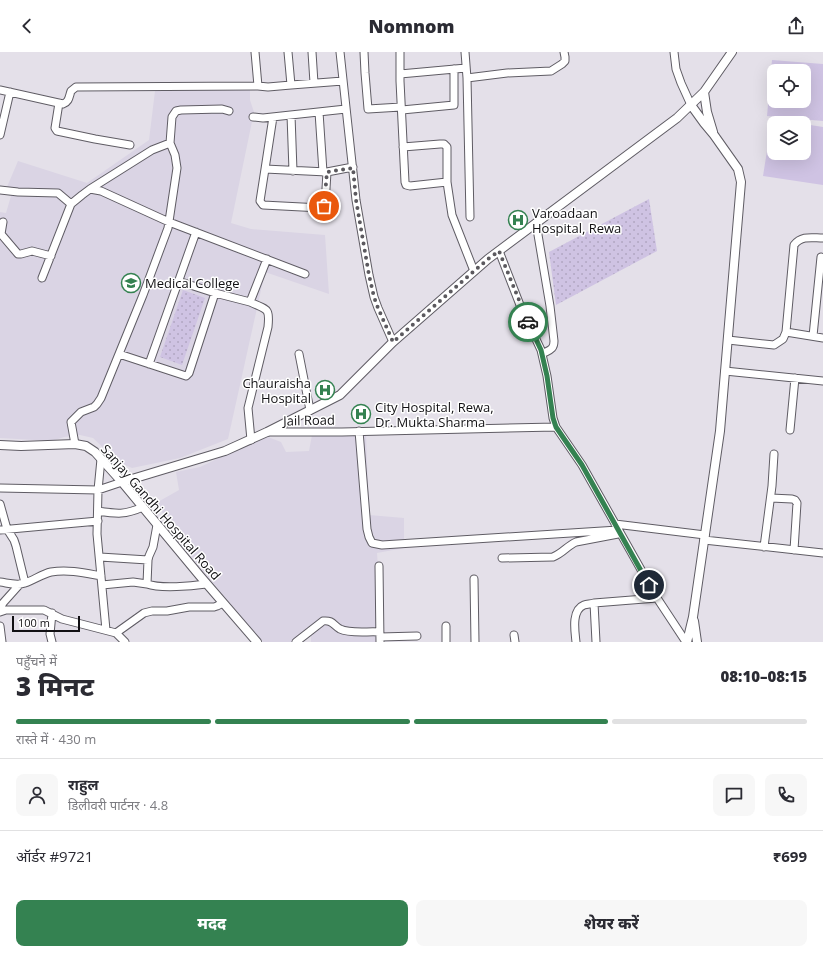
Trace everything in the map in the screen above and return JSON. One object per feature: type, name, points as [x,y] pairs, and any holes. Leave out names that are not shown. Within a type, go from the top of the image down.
[{"type":"main road","points":[[122,482],[225,451],[251,440],[340,395],[393,342],[474,271],[677,118],[692,105],[704,92],[732,52]]},
{"type":"main road","points":[[704,92],[707,112],[714,135]]},
{"type":"main road","points":[[686,642],[693,616],[720,431],[741,182],[738,169],[692,105]]},
{"type":"main road","name":"Sanjay Gandhi Hospital Road","points":[[0,445],[21,446],[75,444],[86,446],[95,452],[257,642]]},
{"type":"main road","points":[[693,616],[696,642]]},
{"type":"street","points":[[256,52],[258,86]]},
{"type":"street","points":[[288,52],[291,85]]},
{"type":"street","points":[[312,52],[314,83]]},
{"type":"street","points":[[340,52],[356,200],[371,282],[378,308],[393,342]]},
{"type":"street","points":[[364,52],[368,109],[401,109],[454,105],[454,69]]},
{"type":"street","points":[[400,52],[401,109],[406,185],[410,186],[447,182]]},
{"type":"street","points":[[466,52],[470,217]]},
{"type":"street","points":[[467,78],[508,73],[551,71],[565,61],[564,52]]},
{"type":"street","points":[[674,52],[676,69],[692,105]]},
{"type":"street","points":[[400,74],[466,68]]},
{"type":"street","points":[[0,90],[63,104],[69,100],[71,91],[76,87],[268,87],[344,81]]},
{"type":"street","points":[[0,135],[10,92]]},
{"type":"street","points":[[59,103],[54,128],[57,131],[95,139],[130,144]]},
{"type":"street","points":[[253,117],[263,118],[346,109]]},
{"type":"street","points":[[75,444],[72,422],[81,412],[94,407],[101,398],[143,295],[169,222],[177,168],[175,155],[170,143],[172,117],[176,111],[181,110],[229,110]]},
{"type":"street","points":[[273,117],[260,201],[263,206],[323,208],[325,205],[325,172],[319,112]]},
{"type":"street","points":[[291,115],[294,171]]},
{"type":"street","points":[[42,278],[71,204],[82,194],[152,150],[170,143]]},
{"type":"street","points":[[403,147],[444,144],[447,147],[447,182],[452,215],[474,271]]},
{"type":"street","points":[[264,169],[325,172],[353,168]]},
{"type":"street","points":[[90,189],[101,191],[169,222],[305,274]]},
{"type":"street","points":[[0,190],[24,193],[58,193],[71,204]]},
{"type":"street","points":[[3,222],[1,234],[18,254],[32,250],[51,256]]},
{"type":"street","points":[[536,223],[550,306],[554,341],[554,346],[552,349],[542,354]]},
{"type":"street","points":[[149,364],[196,232]]},
{"type":"street","points":[[728,340],[774,345],[783,339],[786,332],[794,245],[797,240],[804,238],[823,238]]},
{"type":"street","points":[[499,251],[542,354],[547,376],[553,418],[556,427],[582,465],[656,598],[686,642]]},
{"type":"street","points":[[813,336],[822,257]]},
{"type":"street","points":[[250,302],[267,259]]},
{"type":"street","points":[[178,281],[250,302],[265,309],[269,314],[268,326],[248,408],[251,440]]},
{"type":"street","points":[[119,354],[186,376],[215,293]]},
{"type":"street","points":[[786,332],[823,338]]},
{"type":"street","points":[[299,354],[310,410]]},
{"type":"street","points":[[725,370],[823,381]]},
{"type":"street","points":[[790,430],[795,378]]},
{"type":"street","name":"Jail Road","points":[[267,432],[556,427]]},
{"type":"street","points":[[359,431],[367,529],[372,543],[382,545],[618,529],[704,537],[764,547],[823,552]]},
{"type":"street","points":[[764,547],[771,498],[774,454]]},
{"type":"street","points":[[101,459],[98,490],[97,534],[106,630]]},
{"type":"street","points":[[0,488],[98,490],[122,482]]},
{"type":"street","points":[[771,498],[792,499],[797,503],[794,550]]},
{"type":"street","points":[[0,504],[3,530],[14,540],[16,546],[22,584]]},
{"type":"street","points":[[98,511],[122,514],[143,507]]},
{"type":"street","points":[[3,530],[98,522]]},
{"type":"street","points":[[147,584],[148,560],[152,550],[157,525]]},
{"type":"street","points":[[502,558],[553,557],[559,555],[576,542],[618,529]]},
{"type":"street","points":[[100,557],[148,560]]},
{"type":"street","points":[[379,566],[380,637]]},
{"type":"street","points":[[102,576],[77,572],[55,572],[46,574],[22,584],[3,603],[0,610],[40,609],[52,613],[62,619],[116,633],[124,642]]},
{"type":"street","points":[[474,579],[475,642]]},
{"type":"street","points":[[0,582],[22,584]]},
{"type":"street","points":[[102,585],[133,582],[153,586],[195,586],[206,584]]},
{"type":"street","points":[[576,642],[574,622],[576,613],[580,607],[594,603],[656,598]]},
{"type":"street","points":[[116,633],[144,613],[189,607],[214,607],[223,602]]},
{"type":"street","points":[[594,603],[596,642]]},
{"type":"street","points":[[52,613],[50,634],[52,642]]},
{"type":"street","points":[[296,642],[323,621],[330,621],[346,631],[380,637],[417,636]]},
{"type":"street","points":[[0,626],[2,642]]},
{"type":"street","points":[[446,626],[446,642]]},
{"type":"shaded area","points":[[772,60],[823,64],[823,121],[811,120],[811,116],[767,116],[768,108],[811,108],[811,64],[772,64]]},
{"type":"shaded area","name":"Medical College","points":[[244,87],[250,89],[250,100],[254,112],[231,223],[251,229],[325,235],[329,294],[265,272],[228,439],[180,458],[132,468],[118,462],[93,438],[80,435],[64,437],[52,441],[0,438],[0,212],[6,213],[11,196],[4,194],[18,161],[87,183],[149,140],[155,91]]},
{"type":"shaded area","points":[[811,125],[823,127],[823,185],[763,176],[767,151],[767,160],[811,160]]},
{"type":"shaded area","points":[[649,199],[657,251],[556,305],[549,252]]},
{"type":"shaded area","points":[[183,290],[205,298],[182,365],[160,357]]},
{"type":"shaded area","points":[[366,434],[369,515],[404,518],[404,548],[377,553],[382,622],[379,642],[311,642],[311,634],[307,629],[292,642],[263,642],[198,565],[156,503],[179,490],[176,472],[200,467],[259,439],[268,437],[281,442],[286,452],[309,451],[312,435]]},
{"type":"way so far","points":[[324,206],[327,172],[353,168],[356,200],[374,297],[393,342],[499,251],[528,322]]},
{"type":"place","name":"Varoadaan Hospital, Rewa","points":[[518,220]]},
{"type":"place","name":"Medical College","points":[[131,283]]},
{"type":"place","name":"Chauraisha Hospital","points":[[325,390]]},
{"type":"place","name":"City Hospital, Rewa, Dr. Mukta Sharma","points":[[361,414]]},
{"type":"route","points":[[528,322],[541,350],[547,376],[553,418],[556,427],[582,465],[649,585]]}]
